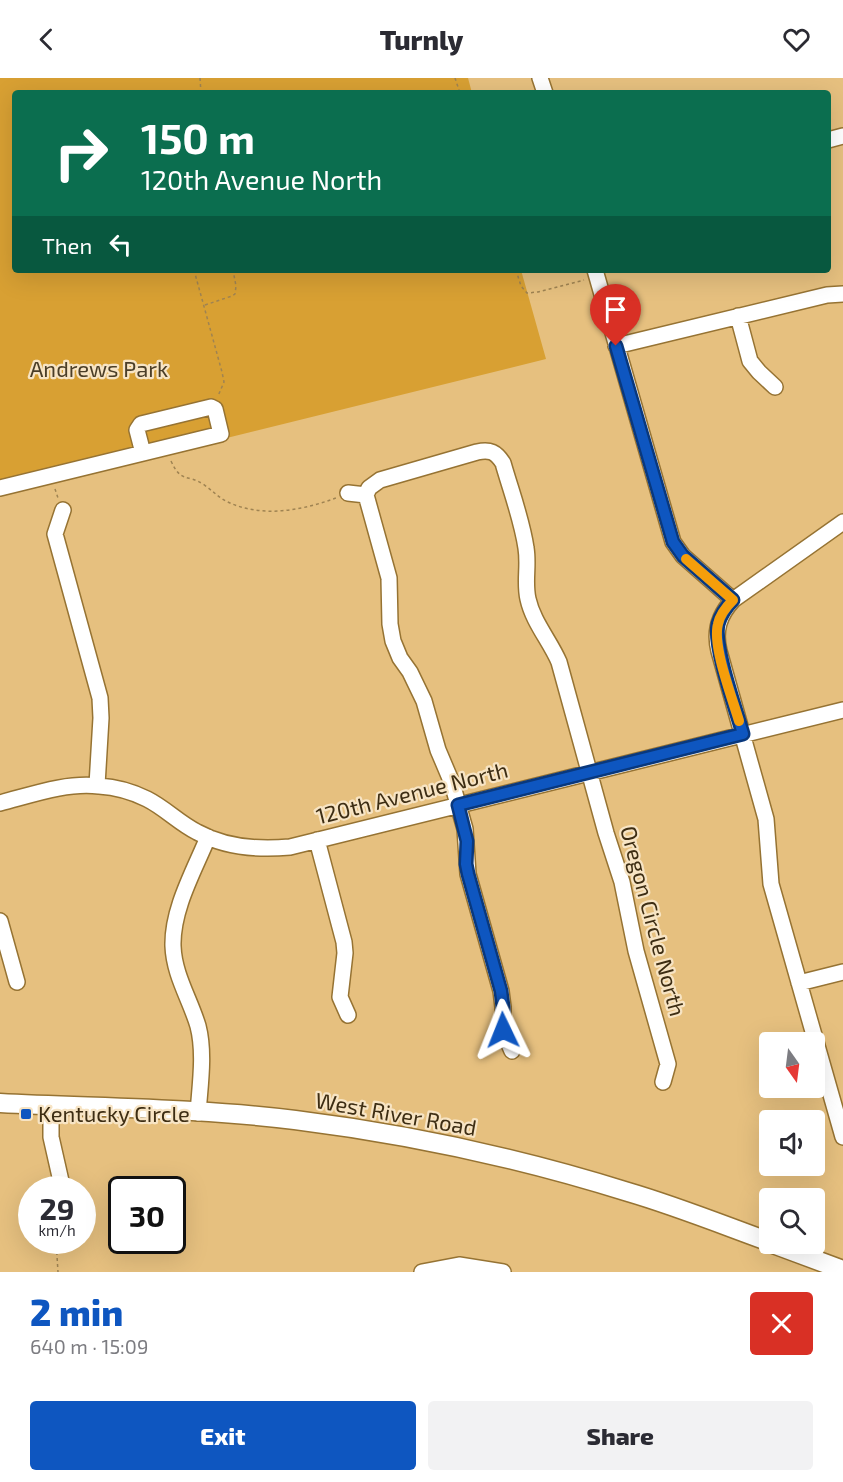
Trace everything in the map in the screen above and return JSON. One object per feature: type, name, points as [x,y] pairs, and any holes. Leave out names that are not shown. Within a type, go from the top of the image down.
[{"type":"main road","name":"West River Road","points":[[0,1103],[294,1120],[460,1149],[536,1166],[630,1192],[759,1239]]},
{"type":"main road","name":"West River Road","points":[[800,1254],[843,1270]]},
{"type":"street","points":[[596,273],[673,542],[683,556],[733,600]]},
{"type":"street","points":[[616,346],[827,295],[843,294]]},
{"type":"street","points":[[738,316],[750,361],[775,387]]},
{"type":"street","points":[[0,488],[221,434],[213,407],[141,424],[137,430],[143,453]]},
{"type":"street","name":"Oregon Circle North","points":[[366,495],[369,488],[380,480],[477,452],[491,451],[497,454],[503,463],[527,550],[525,584],[528,601],[534,617],[559,662],[606,833],[622,882],[636,951],[668,1064],[663,1082]]},
{"type":"street","points":[[348,493],[366,495],[389,578],[390,624],[393,641],[424,701],[438,750],[452,783],[467,841],[468,874],[501,991],[503,1030],[512,1051]]},
{"type":"street","points":[[63,510],[55,534],[100,698],[97,785]]},
{"type":"street","points":[[843,522],[733,600],[722,614],[718,624],[717,641],[766,819],[771,884],[843,1137]]},
{"type":"street","name":"120th Avenue North","points":[[0,803],[60,788],[97,785],[114,788],[148,800],[186,826],[224,843],[247,848],[290,847],[843,710]]},
{"type":"street","points":[[198,1113],[201,1069],[198,1028],[180,981],[173,946],[177,914],[208,837]]},
{"type":"street","points":[[317,840],[343,936],[345,953],[340,997],[348,1015]]},
{"type":"street","points":[[0,921],[16,982]]},
{"type":"street","points":[[799,983],[843,972]]},
{"type":"street","points":[[51,1106],[51,1137],[60,1176]]},
{"type":"street","points":[[422,1272],[459,1265],[503,1272]]},
{"type":"path","points":[[195,273],[224,382],[213,407]]},
{"type":"path","points":[[204,305],[235,294],[236,286],[233,273]]},
{"type":"path","points":[[517,273],[521,286],[527,293],[538,292],[596,273]]},
{"type":"path","points":[[168,447],[170,459],[180,475],[202,484],[219,497],[240,507],[279,512],[330,500],[348,493]]},
{"type":"path","points":[[51,475],[63,510]]},
{"type":"path","points":[[57,1254],[58,1272]]},
{"type":"green space","name":"Andrews Park","points":[[0,78],[468,78],[471,90],[12,90],[12,273],[522,273],[546,359],[0,494]]},
{"type":"slow traffic","points":[[686,559],[733,600],[726,606],[718,624],[717,641],[739,721]]},
{"type":"place","name":"Kentucky Circle","points":[[26,1114]]},
{"type":"route","points":[[503,1030],[501,991],[468,874],[467,841],[458,805],[743,734],[717,641],[718,624],[726,606],[733,600],[683,556],[673,542],[616,346]]}]
